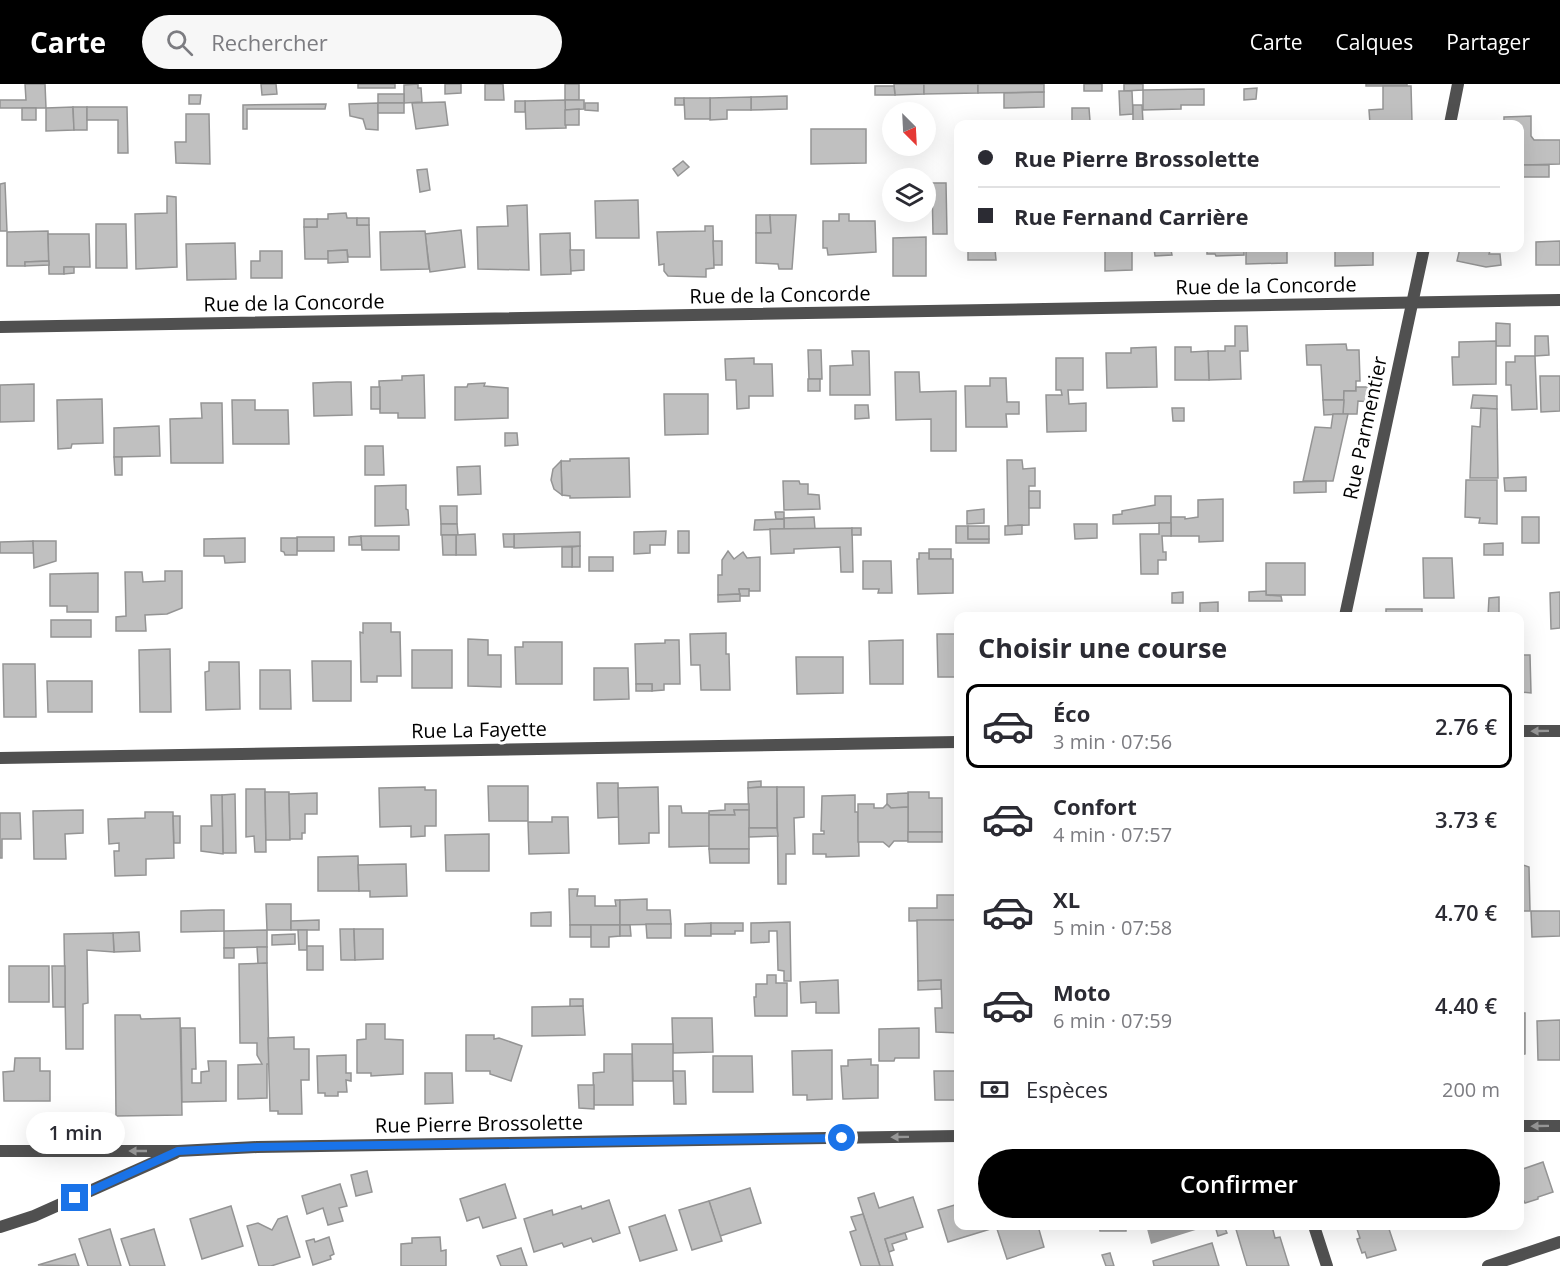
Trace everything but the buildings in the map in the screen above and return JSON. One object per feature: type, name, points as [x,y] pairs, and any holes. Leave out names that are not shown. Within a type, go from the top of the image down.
[{"type":"street","points":[[1451,120],[1458,84]]},
{"type":"street","name":"Rue Parmentier","points":[[1346,612],[1423,252]]},
{"type":"street","name":"Rue de la Concorde","points":[[0,327],[1560,300]]},
{"type":"street","points":[[1524,731],[1560,731]]},
{"type":"street","name":"Rue La Fayette","points":[[0,758],[954,742]]},
{"type":"street","points":[[1524,1126],[1560,1126]]},
{"type":"street","name":"Rue Pierre Brossolette","points":[[0,1151],[178,1151],[257,1147],[954,1136]]},
{"type":"street","points":[[0,1227],[34,1216],[178,1151]]},
{"type":"street","points":[[1315,1230],[1327,1266]]},
{"type":"street","points":[[1488,1266],[1560,1242]]},
{"type":"shaded area","points":[[1147,1230],[1195,1230],[1151,1244]]},
{"type":"route","points":[[75,1198],[178,1151],[257,1147],[842,1138]]}]
